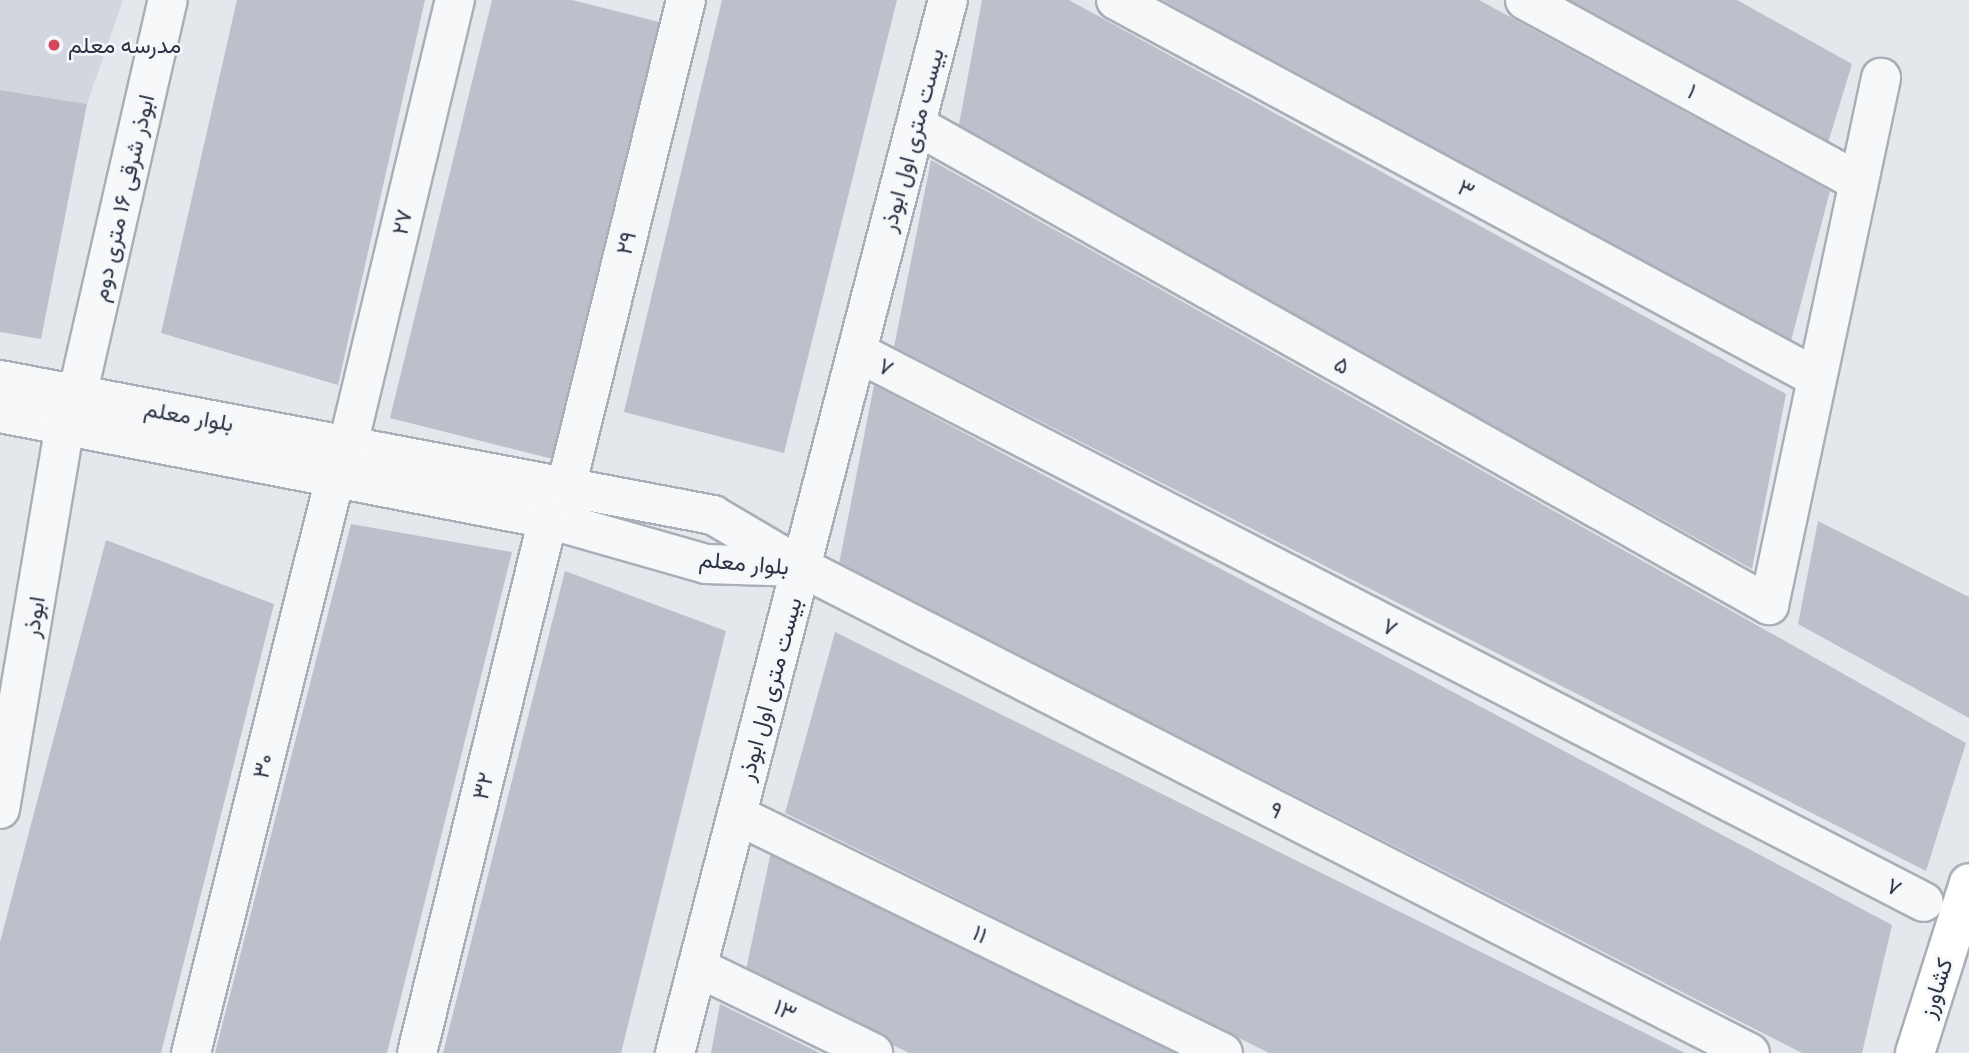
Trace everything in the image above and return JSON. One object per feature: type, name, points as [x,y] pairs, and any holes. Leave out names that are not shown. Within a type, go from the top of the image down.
[{"type":"main road","name":"کشاورز","points":[[1915,1053],[1969,883]]},
{"type":"street","name":"ابوذر شرقی ۱۶ متری دوم","points":[[71,411],[168,0]]},
{"type":"street","name":"۲۷","points":[[342,461],[455,0]]},
{"type":"street","name":"۲۹","points":[[557,503],[686,0]]},
{"type":"street","name":"بیست متری اول ابوذر","points":[[675,1053],[948,0]]},
{"type":"street","name":"۳","points":[[1116,0],[1817,377]]},
{"type":"street","name":"۱","points":[[1525,0],[1859,182]]},
{"type":"street","points":[[1817,377],[1881,78]]},
{"type":"street","name":"۵","points":[[916,125],[1769,605],[1817,377]]},
{"type":"street","name":"۷","points":[[857,352],[1924,902]]},
{"type":"street","name":"بلوار معلم","points":[[0,380],[71,411]]},
{"type":"street","name":"بلوار معلم","points":[[0,413],[71,411],[342,461],[557,503],[706,564],[801,567]]},
{"type":"street","name":"ابوذر","points":[[2,793],[71,411]]},
{"type":"street","name":"۳۰","points":[[191,1053],[342,461]]},
{"type":"street","name":"۳۲","points":[[417,1053],[557,503]]},
{"type":"street","name":"۹","points":[[801,567],[1750,1053]]},
{"type":"street","name":"۱۱","points":[[737,815],[1223,1053]]},
{"type":"street","name":"۱۳","points":[[697,968],[873,1053]]},
{"type":"shaded area","name":"مدرسه معلم","points":[[0,0],[123,0],[87,104],[0,90]]},
{"type":"building","points":[[237,0],[425,0],[338,385],[161,333]]},
{"type":"building","points":[[492,0],[572,0],[659,22],[553,459],[390,418]]},
{"type":"building","points":[[722,0],[897,0],[784,453],[624,412]]},
{"type":"building","points":[[982,0],[1069,0],[1786,394],[1752,569],[958,130]]},
{"type":"building","points":[[1162,0],[1479,0],[1830,191],[1790,345]]},
{"type":"building","points":[[1566,0],[1737,0],[1852,64],[1827,146]]},
{"type":"building","points":[[0,90],[87,104],[41,339],[0,332]]},
{"type":"building","points":[[931,160],[1966,743],[1926,871],[894,347]]},
{"type":"building","points":[[874,385],[1892,925],[1862,1053],[1802,1053],[839,564]]},
{"type":"building","points":[[1818,521],[1969,597],[1969,718],[1798,624]]},
{"type":"building","points":[[351,524],[512,552],[387,1053],[215,1053]]},
{"type":"building","points":[[106,540],[274,604],[161,1053],[0,1053],[0,942]]},
{"type":"building","points":[[565,571],[726,631],[621,1053],[443,1053]]},
{"type":"building","points":[[835,632],[1685,1053],[1269,1053],[785,813]]},
{"type":"building","points":[[771,852],[1177,1053],[909,1053],[745,974]]},
{"type":"building","points":[[720,1004],[820,1053],[711,1053]]},
{"type":"place","name":"مدرسه معلم","points":[[54,45]]}]
